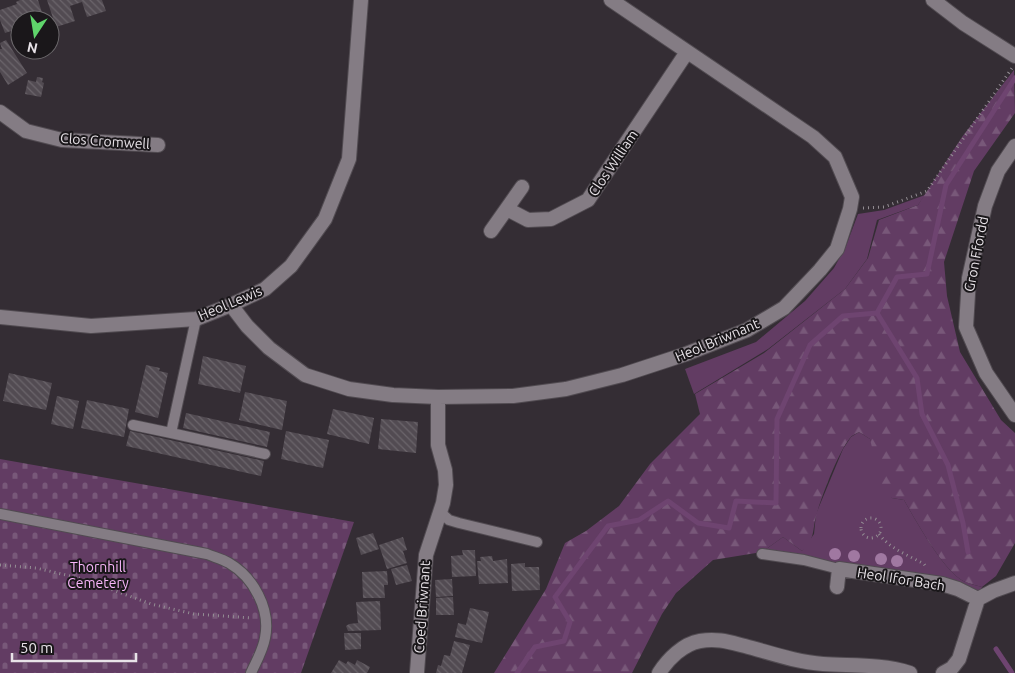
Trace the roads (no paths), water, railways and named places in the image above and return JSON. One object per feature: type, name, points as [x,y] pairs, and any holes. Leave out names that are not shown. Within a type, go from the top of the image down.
[{"type":"street","name":"Heol Lewis","points":[[0,317],[91,326],[196,319],[265,289],[291,266],[324,220],[350,160],[361,0]]},
{"type":"street","name":"Heol Briwnant","points":[[231,305],[247,326],[269,348],[305,374],[349,389],[393,395],[438,398],[513,396],[566,388],[631,372],[686,354],[747,330],[784,308],[837,249],[852,197],[835,157],[812,137],[611,0]]},
{"type":"street","points":[[933,0],[963,23],[1015,56]]},
{"type":"street","name":"Clos William","points":[[506,209],[528,220],[551,219],[588,200],[687,52]]},
{"type":"street","name":"Clos Cromwell","points":[[0,112],[26,132],[62,140],[158,145]]},
{"type":"street","name":"Gron Ffordd","points":[[1015,146],[998,171],[985,206],[969,278],[966,327],[986,374],[1015,415]]},
{"type":"street","points":[[491,231],[522,187]]},
{"type":"street","name":"Coed Briwnant","points":[[417,672],[426,555],[440,512],[446,485],[445,470],[438,444],[438,398]]},
{"type":"street","name":"Heol Ifor Bach","points":[[837,587],[839,569],[958,589],[978,600]]},
{"type":"street","points":[[943,673],[952,668],[959,659],[978,600],[1015,583]]},
{"type":"street","points":[[659,673],[671,658],[689,645],[720,639],[805,662],[853,669],[896,669],[910,673]]},
{"type":"lane","points":[[171,433],[196,319]]},
{"type":"lane","points":[[133,425],[265,454]]},
{"type":"lane","points":[[440,512],[449,520],[538,542]]},
{"type":"lane","points":[[0,514],[208,554],[229,563],[246,576],[260,596],[265,618],[266,637],[251,673]]},
{"type":"lane","points":[[762,554],[804,560],[839,569]]},
{"type":"waterway","points":[[517,673],[535,647],[564,641],[570,622],[555,597],[608,526],[639,520],[668,501],[698,523],[729,528],[736,501],[776,503],[777,419],[810,345],[843,316],[877,313],[897,277],[927,274],[946,185],[1015,78]]},
{"type":"waterway","points":[[877,313],[917,378],[922,414],[948,465],[963,523],[968,552]]},
{"type":"waterway","points":[[996,649],[1012,673]]},
{"type":"park label","name":"Thornhill Cemetery","points":[[98,576]]}]
